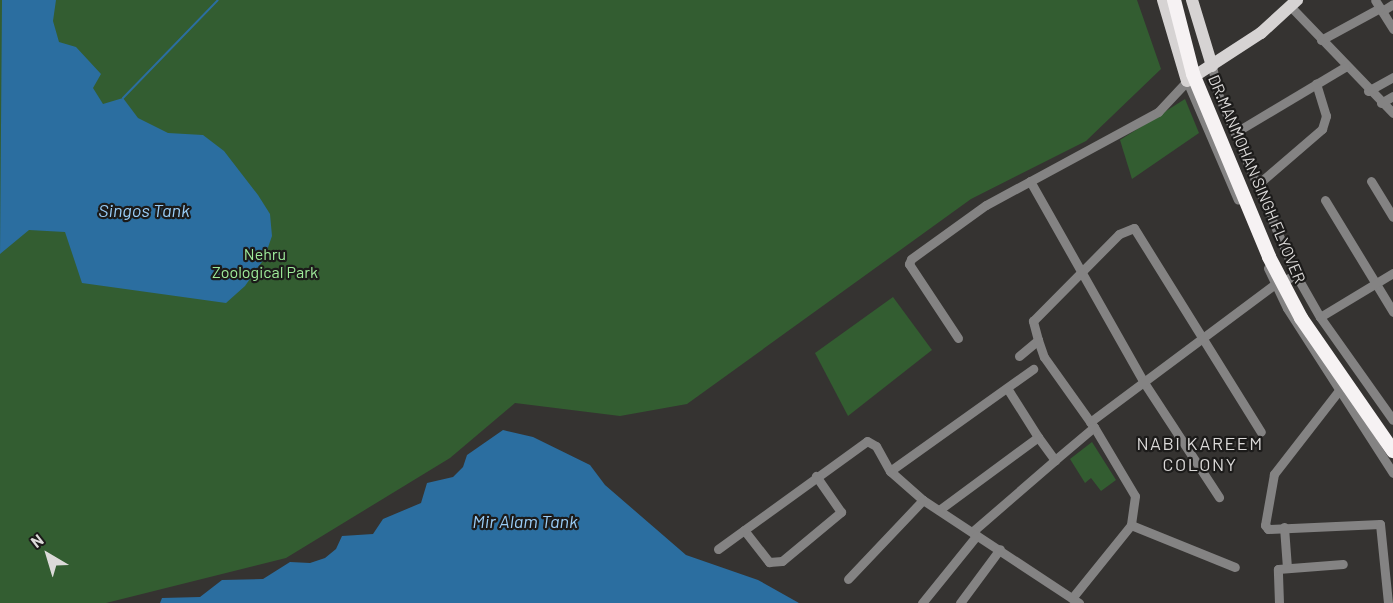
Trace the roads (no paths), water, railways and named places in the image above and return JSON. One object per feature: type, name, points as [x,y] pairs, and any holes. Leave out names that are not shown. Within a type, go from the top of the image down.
[{"type":"highway","name":"DR.MANMOHAN SINGH FLYOVER","points":[[1173,0],[1193,74],[1269,257],[1300,318],[1393,451]]},
{"type":"highway","name":"DR.MANMOHAN SINGH FLYOVER","points":[[1179,0],[1203,82],[1296,296],[1393,438]]},
{"type":"main road","points":[[1162,0],[1187,81],[1261,33],[1294,3]]},
{"type":"main road","points":[[1192,0],[1212,66]]},
{"type":"street","points":[[1294,3],[1321,40],[1345,67],[1393,113]]},
{"type":"street","points":[[1321,40],[1379,6],[1393,4]]},
{"type":"street","points":[[1379,6],[1393,29]]},
{"type":"street","points":[[1212,66],[1218,94],[1296,275],[1320,317],[1393,420]]},
{"type":"street","points":[[1236,132],[1345,67]]},
{"type":"street","points":[[1368,91],[1393,77]]},
{"type":"street","points":[[958,338],[909,261],[986,206],[1158,112],[1187,81],[1275,284],[1393,473]]},
{"type":"street","points":[[1257,185],[1322,129],[1326,116],[1316,84]]},
{"type":"street","points":[[1381,103],[1393,96]]},
{"type":"street","points":[[1030,181],[1143,381],[1219,497]]},
{"type":"street","points":[[1371,181],[1393,217]]},
{"type":"street","points":[[1325,200],[1374,286],[1393,312]]},
{"type":"street","points":[[1059,603],[1072,598],[1131,525],[1136,496],[1092,425],[1044,357],[1032,321],[1119,234],[1134,228],[1262,432]]},
{"type":"street","points":[[1320,317],[1393,273]]},
{"type":"street","points":[[922,603],[974,533],[1092,425],[1143,381],[1203,336],[1275,284],[1296,275]]},
{"type":"street","points":[[1018,356],[1038,340]]},
{"type":"street","points":[[890,471],[1033,369]]},
{"type":"street","points":[[1006,388],[1055,460]]},
{"type":"street","points":[[1340,389],[1274,474],[1265,525],[1268,529],[1380,524],[1388,603]]},
{"type":"street","points":[[939,510],[1038,437]]},
{"type":"street","points":[[718,549],[867,441],[876,446],[890,471],[923,500],[1072,598]]},
{"type":"street","points":[[744,530],[769,562],[782,561],[841,512],[816,476]]},
{"type":"street","points":[[848,579],[923,500]]},
{"type":"street","points":[[1131,525],[1235,567]]},
{"type":"street","points":[[1284,527],[1287,568]]},
{"type":"street","points":[[960,603],[1000,549]]},
{"type":"street","points":[[1279,603],[1278,572],[1287,568],[1343,564]]},
{"type":"water","name":"Singos Tank","points":[[2,0],[56,0],[53,21],[59,42],[76,47],[101,74],[93,88],[103,104],[123,98],[138,118],[168,133],[203,135],[224,151],[258,195],[270,214],[272,236],[264,259],[245,286],[226,303],[82,283],[65,232],[29,230],[0,254]]},
{"type":"water","name":"Mir Alam Tank","points":[[503,430],[533,437],[590,465],[605,485],[686,555],[758,580],[799,603],[160,603],[162,598],[200,597],[222,580],[263,579],[290,562],[310,563],[325,558],[336,549],[342,536],[373,534],[383,519],[421,503],[427,483],[453,477],[463,467],[467,455]]},
{"type":"waterway","points":[[123,98],[218,0]]},
{"type":"district","name":"NABI KAREEM COLONY","points":[[1200,454]]},
{"type":"park label","name":"Nehru Zoological Park","points":[[265,263]]}]
